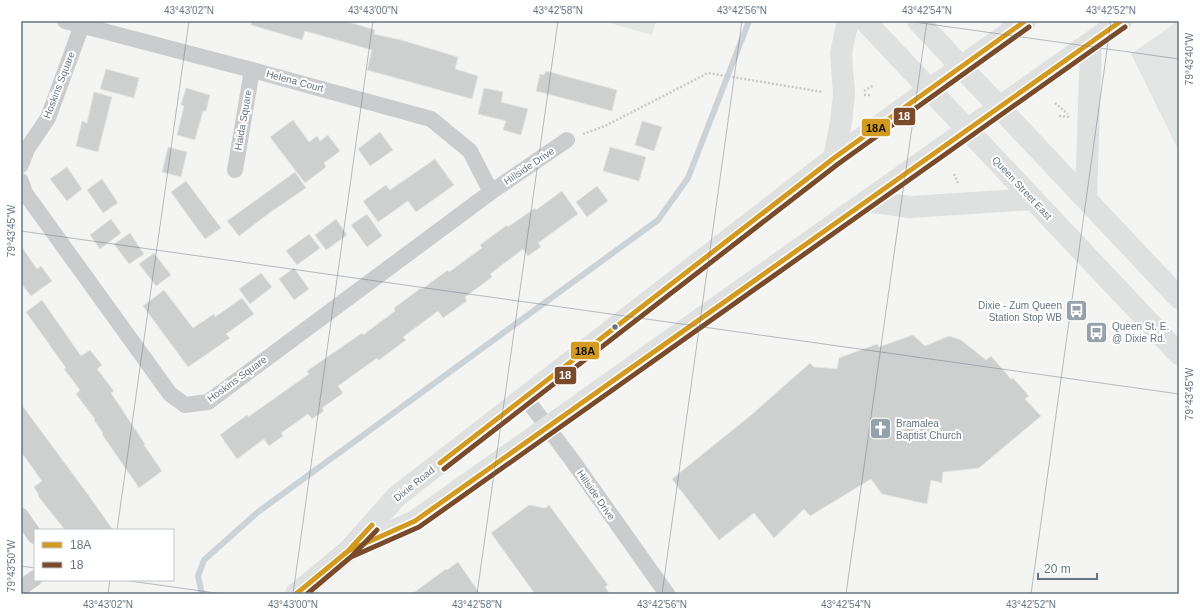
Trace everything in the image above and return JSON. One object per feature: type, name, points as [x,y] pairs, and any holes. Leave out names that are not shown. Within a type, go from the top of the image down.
[{"type":"main road","points":[[834,158],[841,122],[844,94],[841,53],[848,21]]},
{"type":"main road","name":"Queen Street East","points":[[865,21],[1179,354]]},
{"type":"main road","points":[[918,21],[1179,298]]},
{"type":"main road","name":"Dixie Road","points":[[296,594],[348,551],[397,496],[834,158],[1025,21]]},
{"type":"main road","name":"Dixie Road","points":[[348,551],[415,521],[1121,21]]},
{"type":"main road","points":[[1086,199],[1091,43]]},
{"type":"main road","points":[[866,201],[910,207],[1033,199]]},
{"type":"street","name":"Helena Court","points":[[65,21],[431,119],[470,151],[491,192]]},
{"type":"street","name":"Hoskins Square","points":[[21,165],[27,149],[48,118],[82,26]]},
{"type":"street","name":"Haida Square","points":[[235,170],[252,70]]},
{"type":"street","name":"Hillside Drive","points":[[491,192],[567,140]]},
{"type":"street","name":"Hoskins Square","points":[[21,181],[26,193],[170,394],[185,406],[208,402],[491,192]]},
{"type":"street","name":"Hillside Drive","points":[[525,397],[667,594]]},
{"type":"street","points":[[21,516],[34,535]]},
{"type":"street","points":[[21,588],[34,579]]},
{"type":"path","points":[[567,140],[605,126],[708,73],[824,92]]},
{"type":"path","points":[[1054,103],[1072,117],[1059,116]]},
{"type":"shaded area","points":[[603,21],[656,21],[652,35]]},
{"type":"shaded area","points":[[1179,21],[1179,151],[1131,54]]},
{"type":"building","points":[[252,21],[345,21],[375,30],[374,34],[401,40],[458,57],[455,69],[478,76],[472,99],[367,70],[372,50],[305,31],[302,40],[251,25]]},
{"type":"building","points":[[106,69],[139,78],[134,98],[100,89]]},
{"type":"building","points":[[546,71],[617,90],[612,111],[536,91],[540,74],[544,75]]},
{"type":"building","points":[[186,88],[210,95],[206,111],[203,111],[195,140],[177,135],[184,106],[181,105]]},
{"type":"building","points":[[484,88],[503,92],[501,102],[528,109],[521,135],[503,130],[506,121],[478,114]]},
{"type":"building","points":[[94,92],[112,97],[98,152],[76,146],[82,121],[87,123]]},
{"type":"building","points":[[293,120],[309,142],[317,136],[320,141],[328,135],[340,151],[324,163],[326,167],[305,183],[270,137]]},
{"type":"building","points":[[642,121],[662,127],[654,151],[635,145]]},
{"type":"building","points":[[380,132],[393,150],[370,166],[358,149]]},
{"type":"building","points":[[168,147],[187,152],[181,177],[162,172]]},
{"type":"building","points":[[610,147],[646,157],[639,181],[603,171]]},
{"type":"building","points":[[435,159],[454,185],[416,212],[408,201],[378,222],[363,201],[386,185],[390,190]]},
{"type":"building","points":[[67,167],[82,189],[67,201],[50,179]]},
{"type":"building","points":[[295,172],[306,188],[239,236],[227,221]]},
{"type":"building","points":[[102,179],[118,203],[103,213],[87,190]]},
{"type":"building","points":[[186,181],[221,228],[205,239],[171,192]]},
{"type":"building","points":[[597,186],[608,201],[587,217],[576,202]]},
{"type":"building","points":[[562,191],[578,214],[538,243],[541,247],[528,256],[523,249],[490,274],[492,277],[465,297],[467,301],[443,318],[438,311],[403,337],[406,340],[379,360],[377,358],[338,386],[343,393],[322,408],[324,411],[312,419],[308,414],[281,433],[283,436],[269,446],[264,439],[237,459],[220,435],[247,415],[248,417],[309,374],[307,371],[362,333],[363,335],[395,311],[394,308],[421,288],[422,289],[448,270],[449,272],[482,248],[480,245],[507,225],[508,227],[535,208],[536,210]]},
{"type":"building","points":[[367,214],[382,236],[367,247],[351,225]]},
{"type":"building","points":[[111,219],[121,233],[100,249],[90,235]]},
{"type":"building","points":[[336,219],[347,235],[326,250],[315,235]]},
{"type":"building","points":[[130,233],[144,254],[129,264],[114,244]]},
{"type":"building","points":[[309,234],[320,248],[297,265],[286,251]]},
{"type":"building","points":[[21,246],[37,269],[41,266],[52,281],[31,296],[21,283]]},
{"type":"building","points":[[154,253],[171,275],[156,286],[139,264]]},
{"type":"building","points":[[294,268],[309,289],[294,300],[279,279]]},
{"type":"building","points":[[261,273],[272,287],[250,304],[239,289]]},
{"type":"building","points":[[164,290],[193,328],[214,314],[215,317],[242,298],[254,314],[226,334],[230,338],[188,367],[143,306]]},
{"type":"building","points":[[42,300],[81,356],[90,350],[102,365],[97,369],[114,391],[111,393],[162,471],[139,488],[102,434],[103,433],[94,420],[95,419],[76,394],[80,390],[64,369],[66,368],[26,312]]},
{"type":"building","name":"Bramalea Baptist Church","points":[[913,335],[925,346],[949,336],[961,340],[986,360],[991,356],[1011,379],[1013,378],[1029,396],[1025,399],[1041,416],[979,468],[943,472],[942,483],[931,480],[927,504],[882,494],[871,479],[810,516],[804,509],[774,538],[754,513],[719,540],[672,479],[750,416],[810,363],[814,367],[837,369],[839,358],[877,344],[879,347]]},
{"type":"building","points":[[21,404],[112,529],[64,529],[38,496],[39,495],[34,487],[42,481],[21,452]]},
{"type":"building","points":[[529,505],[545,508],[549,505],[608,585],[605,587],[610,594],[535,594],[491,533]]},
{"type":"building","points":[[458,562],[480,594],[412,594],[446,569],[447,570]]},
{"type":"waterway","points":[[202,594],[198,576],[204,560],[258,512],[658,220],[688,178],[749,21]]},
{"type":"transit line","name":"18A","points":[[440,463],[834,158],[1025,21]]},
{"type":"transit line","name":"18A","points":[[348,551],[415,521],[1121,21]]},
{"type":"transit line","name":"18","points":[[444,469],[838,164],[1029,27]]},
{"type":"transit line","name":"18","points":[[351,557],[419,527],[1125,27]]},
{"type":"transit line","name":"18A","points":[[296,594],[348,551],[372,525]]},
{"type":"transit line","name":"18","points":[[307,594],[352,556],[377,530]]},
{"type":"place","name":"Dixie - Zum Queen Station Stop WB","points":[[1077,311]]},
{"type":"place","name":"Queen St. E. @ Dixie Rd.","points":[[1097,332]]},
{"type":"place","name":"Bramalea Baptist Church","points":[[880,429]]}]
